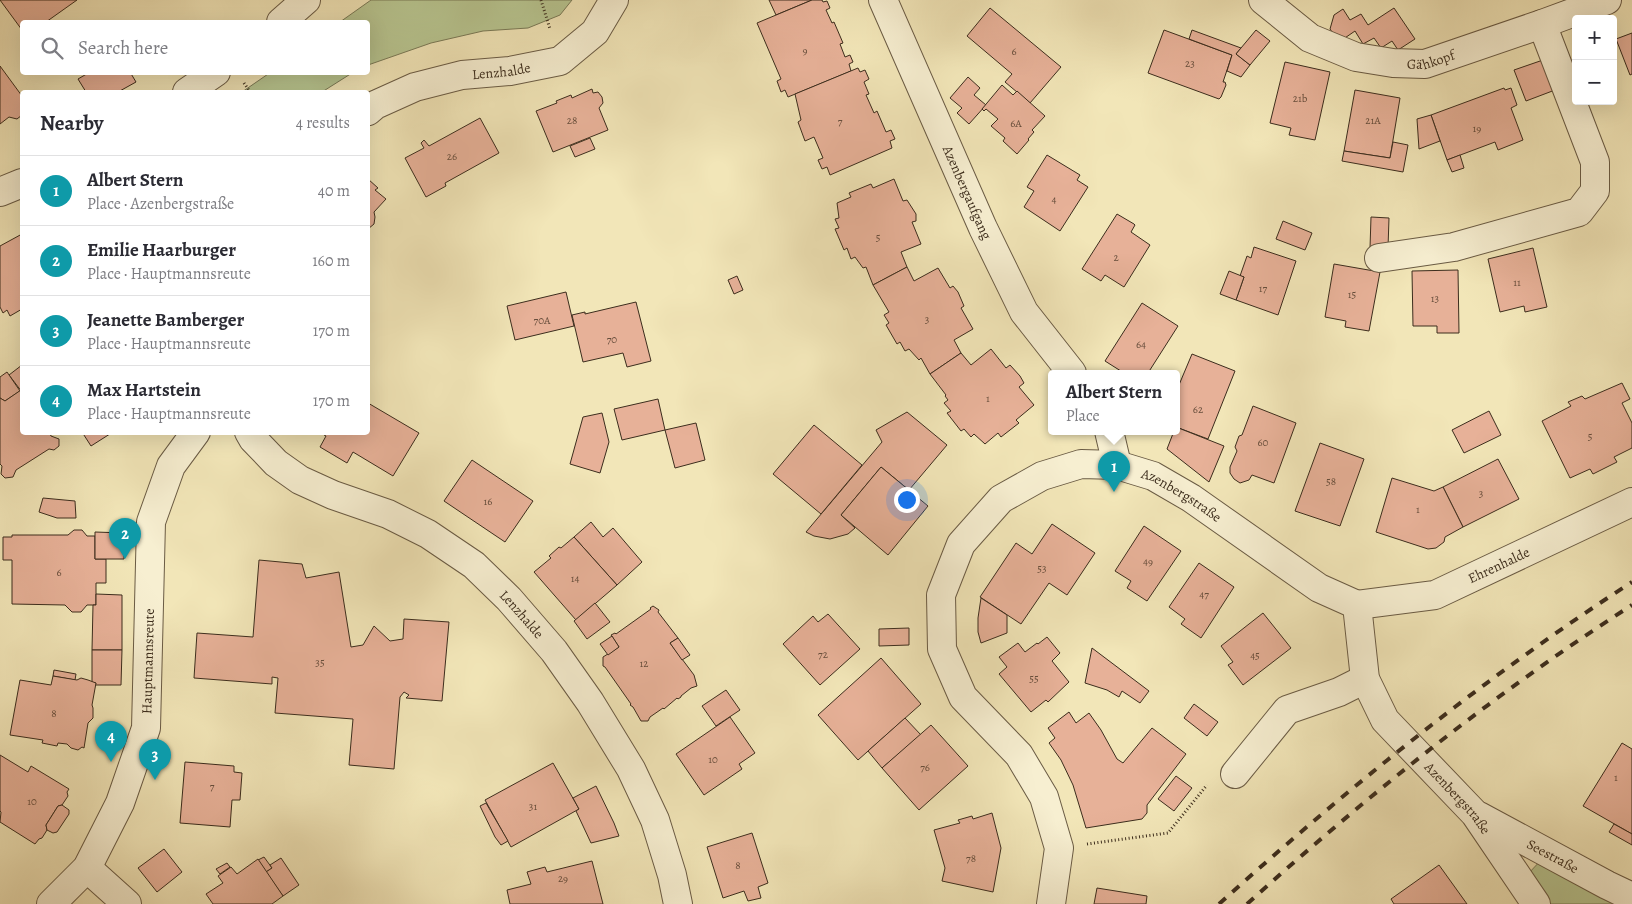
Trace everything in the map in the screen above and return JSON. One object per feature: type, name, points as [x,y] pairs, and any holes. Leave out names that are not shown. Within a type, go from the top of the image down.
[{"type":"street","points":[[283,20],[306,0]]},
{"type":"street","name":"Lenzhalde","points":[[370,110],[391,98],[424,84],[462,75],[510,71],[560,61],[595,32],[614,0]]},
{"type":"street","name":"Azenbergaufgang","points":[[883,0],[983,228],[1024,312],[1070,370]]},
{"type":"street","name":"Gähkopf","points":[[1264,0],[1310,38],[1356,57],[1393,63],[1425,64],[1607,0]]},
{"type":"street","points":[[1379,258],[1454,247],[1579,212],[1594,191],[1595,162],[1542,24]]},
{"type":"street","points":[[190,90],[212,75]]},
{"type":"street","points":[[0,192],[20,184]]},
{"type":"street","name":"Hauptmannsreute","points":[[51,904],[87,868],[120,802],[146,728],[151,522],[171,466],[194,435]]},
{"type":"street","name":"Lenzhalde","points":[[251,435],[276,463],[300,480],[333,495],[388,514],[428,534],[474,565],[509,599],[554,652],[590,702],[632,769],[655,820],[672,875],[678,904]]},
{"type":"street","points":[[1110,435],[1118,465]]},
{"type":"street","name":"Azenbergstraße","points":[[1051,904],[1059,848],[1044,797],[1019,755],[963,697],[942,649],[941,595],[961,544],[1001,499],[1042,476],[1082,464],[1118,465],[1153,476],[1190,498],[1318,588],[1357,604],[1365,679],[1385,720],[1475,814],[1536,904]]},
{"type":"street","name":"Ehrenhalde","points":[[1357,604],[1436,595],[1632,502]]},
{"type":"street","points":[[1236,774],[1287,710],[1338,692],[1365,679]]},
{"type":"street","name":"Seestraße","points":[[1475,814],[1632,897]]},
{"type":"street","points":[[87,868],[127,904]]},
{"type":"path","points":[[540,0],[550,30]]},
{"type":"path","points":[[1059,848],[1168,833],[1215,775],[1236,774]]},
{"type":"green space","points":[[371,0],[572,0],[560,15],[528,28],[483,31],[431,43],[370,64],[370,20],[343,20]]},
{"type":"green space","points":[[267,75],[349,75],[325,90],[245,90]]},
{"type":"green space","points":[[1544,857],[1618,904],[1549,904],[1527,875]]},
{"type":"building","points":[[0,0],[77,0],[49,20],[20,20],[20,27]]},
{"type":"building","points":[[769,0],[812,0],[776,15]]},
{"type":"building","points":[[812,0],[827,1],[830,8],[826,10],[832,23],[834,22],[843,43],[840,44],[845,57],[850,55],[853,62],[849,64],[851,71],[788,97],[785,90],[781,92],[777,81],[781,79],[757,23]]},
{"type":"building","points":[[990,8],[1061,67],[1030,103],[1005,82],[1012,74],[967,36]]},
{"type":"building","points":[[1394,8],[1415,39],[1398,50],[1392,41],[1381,48],[1374,38],[1363,44],[1355,31],[1339,42],[1330,29],[1334,15],[1343,9],[1350,20],[1361,14],[1368,25]]},
{"type":"building","points":[[1164,30],[1232,55],[1223,82],[1226,85],[1219,99],[1148,73]]},
{"type":"building","points":[[1192,30],[1241,48],[1236,54],[1250,65],[1241,77],[1227,71],[1232,55],[1189,39]]},
{"type":"building","points":[[1256,30],[1270,41],[1250,65],[1236,54]]},
{"type":"building","points":[[1632,33],[1632,74],[1630,75],[1617,42],[1617,39]]},
{"type":"building","points":[[1543,60],[1555,90],[1526,101],[1514,70]]},
{"type":"building","points":[[1285,62],[1330,72],[1315,140],[1289,135],[1291,128],[1270,123]]},
{"type":"building","points":[[0,66],[20,93],[20,117],[17,119],[9,117],[0,124]]},
{"type":"building","points":[[858,68],[860,72],[865,70],[869,79],[864,82],[869,94],[866,95],[874,113],[877,111],[886,132],[891,130],[895,139],[890,141],[892,148],[830,175],[827,167],[822,169],[818,160],[823,158],[814,137],[805,141],[798,122],[801,120],[795,94]]},
{"type":"building","points":[[85,75],[132,75],[136,82],[122,90],[85,90],[78,79]]},
{"type":"building","points":[[968,77],[980,88],[974,95],[986,105],[969,124],[957,113],[962,108],[950,98]]},
{"type":"building","points":[[1002,85],[1013,95],[1017,91],[1045,116],[1032,130],[1034,132],[1029,140],[1017,154],[1003,141],[1005,138],[991,126],[998,119],[986,109],[984,111],[982,109]]},
{"type":"building","points":[[1504,88],[1505,90],[1511,88],[1517,105],[1511,108],[1523,140],[1498,150],[1495,142],[1447,160],[1431,115]]},
{"type":"building","points":[[592,89],[593,93],[598,92],[602,97],[603,103],[599,108],[608,130],[553,152],[536,111],[571,95],[572,98]]},
{"type":"building","points":[[1355,90],[1400,98],[1390,158],[1344,151]]},
{"type":"building","points":[[1431,115],[1440,141],[1419,149],[1417,119]]},
{"type":"building","points":[[480,118],[499,153],[445,183],[446,186],[426,197],[405,158],[424,148],[421,143],[424,140],[429,146]]},
{"type":"building","points":[[590,138],[595,149],[575,157],[570,146]]},
{"type":"building","points":[[1393,142],[1408,145],[1403,172],[1342,161],[1344,151],[1390,158]]},
{"type":"building","points":[[1047,155],[1080,175],[1077,180],[1088,187],[1060,231],[1024,207],[1034,191],[1027,187]]},
{"type":"building","points":[[1460,155],[1464,168],[1452,172],[1447,160]]},
{"type":"building","points":[[894,179],[903,201],[907,200],[916,214],[916,221],[912,222],[921,244],[901,252],[907,267],[873,285],[866,267],[863,268],[855,257],[851,259],[847,248],[844,250],[835,229],[839,228],[835,219],[839,218],[837,203],[851,197],[849,193],[871,184],[873,188]]},
{"type":"building","points":[[370,181],[378,188],[375,190],[386,199],[374,212],[374,224],[370,227]]},
{"type":"building","points":[[1117,214],[1134,224],[1131,232],[1150,245],[1124,287],[1105,275],[1101,281],[1082,269]]},
{"type":"building","points":[[1371,217],[1389,218],[1388,248],[1370,248]]},
{"type":"building","points":[[1283,221],[1312,233],[1305,250],[1276,239]]},
{"type":"building","points":[[20,235],[20,310],[10,316],[7,310],[3,313],[0,307],[0,246]]},
{"type":"building","points":[[1254,247],[1296,261],[1278,315],[1236,300],[1244,277],[1240,276],[1247,256],[1251,258]]},
{"type":"building","points":[[1533,248],[1547,307],[1525,312],[1524,306],[1500,312],[1488,259]]},
{"type":"building","points":[[1334,264],[1380,272],[1369,331],[1345,327],[1346,321],[1325,317]]},
{"type":"building","points":[[907,267],[914,281],[938,268],[950,288],[953,286],[958,292],[964,306],[961,308],[973,329],[954,340],[961,353],[930,374],[921,358],[919,360],[909,349],[905,351],[900,342],[897,344],[886,325],[889,323],[884,315],[889,312],[873,285]]},
{"type":"building","points":[[1458,270],[1459,333],[1437,333],[1437,326],[1413,326],[1412,271]]},
{"type":"building","points":[[1229,271],[1244,277],[1236,300],[1220,294]]},
{"type":"building","points":[[737,276],[743,290],[734,294],[728,280]]},
{"type":"building","points":[[566,292],[574,326],[515,340],[507,306]]},
{"type":"building","points":[[636,302],[651,361],[627,367],[623,353],[583,362],[572,315],[585,312],[585,314]]},
{"type":"building","points":[[1142,303],[1178,326],[1150,370],[1119,370],[1105,361]]},
{"type":"building","points":[[991,349],[1006,368],[1010,365],[1020,376],[1024,383],[1019,387],[1034,405],[1016,420],[1019,423],[1001,437],[998,433],[985,444],[974,434],[971,437],[964,429],[961,431],[947,413],[951,411],[944,403],[948,400],[946,395],[930,374],[961,353],[971,365]]},
{"type":"building","points":[[1192,354],[1235,371],[1208,439],[1180,428],[1180,382]]},
{"type":"building","points":[[20,367],[20,389],[9,375]]},
{"type":"building","points":[[7,372],[20,391],[5,401],[0,398],[0,377]]},
{"type":"building","points":[[1622,383],[1630,399],[1622,403],[1632,423],[1632,448],[1614,457],[1617,462],[1593,474],[1590,469],[1570,478],[1542,421],[1571,406],[1568,402],[1582,396],[1585,399]]},
{"type":"building","points":[[20,391],[20,435],[50,435],[59,439],[59,446],[54,450],[49,449],[16,470],[13,477],[5,478],[1,474],[2,466],[0,464],[0,398],[5,401]]},
{"type":"building","points":[[658,399],[665,430],[622,440],[614,409]]},
{"type":"building","points":[[370,404],[419,433],[393,476],[353,452],[347,463],[320,447],[326,436],[324,435],[370,435]]},
{"type":"building","points":[[1253,406],[1296,423],[1274,483],[1252,475],[1249,480],[1240,483],[1230,473],[1230,467],[1237,451],[1235,447],[1239,436],[1242,435]]},
{"type":"building","points":[[1489,411],[1501,435],[1464,453],[1452,430]]},
{"type":"building","points":[[907,412],[947,445],[909,490],[881,467],[841,515],[855,528],[848,534],[830,539],[814,536],[806,532],[882,442],[876,430]]},
{"type":"building","points":[[602,413],[609,442],[600,473],[570,464],[583,417]]},
{"type":"building","points":[[696,423],[705,460],[675,468],[665,430]]},
{"type":"building","points":[[814,425],[862,465],[821,514],[773,474]]},
{"type":"building","points":[[1180,429],[1224,446],[1209,482],[1167,449],[1172,435],[1180,435]]},
{"type":"building","points":[[84,435],[108,435],[91,446]]},
{"type":"building","points":[[1320,443],[1364,459],[1340,526],[1295,511]]},
{"type":"building","points":[[1498,459],[1519,499],[1463,527],[1443,487]]},
{"type":"building","points":[[472,460],[533,501],[505,542],[444,501]]},
{"type":"building","points":[[881,467],[928,506],[888,555],[841,515]]},
{"type":"building","points":[[1392,478],[1434,491],[1443,487],[1463,527],[1445,537],[1444,542],[1436,548],[1428,549],[1376,532]]},
{"type":"building","points":[[43,498],[75,501],[76,518],[57,518],[39,512]]},
{"type":"building","points":[[591,522],[603,537],[613,528],[642,562],[617,585],[574,537]]},
{"type":"building","points":[[1052,524],[1095,553],[1067,595],[1049,583],[1021,624],[980,597],[1016,543],[1032,554]]},
{"type":"building","points":[[1144,526],[1181,551],[1147,601],[1127,588],[1131,581],[1115,571]]},
{"type":"building","points":[[74,530],[82,530],[87,536],[95,536],[95,559],[106,559],[106,583],[96,583],[96,605],[87,605],[81,612],[72,612],[65,605],[12,604],[12,560],[3,560],[3,537],[12,537],[12,535],[68,535]]},
{"type":"building","points":[[95,532],[124,533],[124,559],[95,559]]},
{"type":"building","points":[[574,537],[617,585],[576,620],[534,572],[551,558],[549,556],[559,547],[561,548]]},
{"type":"building","points":[[259,560],[302,564],[306,578],[339,572],[351,647],[363,645],[374,626],[390,641],[403,639],[404,619],[449,622],[442,701],[406,698],[409,695],[404,692],[400,697],[394,769],[349,765],[353,719],[275,713],[278,678],[272,677],[272,684],[194,678],[197,633],[253,637]]},
{"type":"building","points":[[1199,563],[1234,587],[1201,638],[1181,624],[1185,619],[1169,607]]},
{"type":"building","points":[[96,594],[122,595],[122,650],[92,650],[93,605],[96,605]]},
{"type":"building","points":[[981,598],[1007,615],[1007,633],[981,643],[978,632],[978,618]]},
{"type":"building","points":[[595,603],[610,622],[587,639],[574,621]]},
{"type":"building","points":[[653,606],[659,610],[658,612],[678,638],[670,643],[694,675],[697,686],[691,688],[681,697],[650,717],[648,721],[641,721],[603,666],[603,657],[619,647],[611,635],[616,634]]},
{"type":"building","points":[[1263,613],[1291,648],[1243,685],[1228,665],[1233,662],[1221,646]]},
{"type":"building","points":[[828,614],[860,649],[820,685],[783,644],[813,616],[818,622]]},
{"type":"building","points":[[909,628],[909,645],[879,646],[879,629]]},
{"type":"building","points":[[612,636],[619,647],[608,655],[600,644]]},
{"type":"building","points":[[1047,637],[1060,653],[1052,661],[1069,682],[1048,702],[1046,700],[1031,712],[999,674],[1007,667],[999,657],[1018,643],[1025,652]]},
{"type":"building","points":[[678,638],[690,655],[682,660],[670,643]]},
{"type":"building","points":[[1092,648],[1149,691],[1140,703],[1122,691],[1119,697],[1107,690],[1085,683]]},
{"type":"building","points":[[92,650],[122,650],[121,685],[95,685],[96,683],[92,683]]},
{"type":"building","points":[[881,658],[921,704],[858,760],[818,715]]},
{"type":"building","points":[[54,670],[76,674],[75,680],[53,676]]},
{"type":"building","points":[[53,676],[77,680],[81,678],[96,683],[92,705],[93,718],[88,723],[84,748],[82,747],[78,750],[71,748],[67,744],[58,743],[57,746],[42,743],[43,740],[10,735],[20,680],[51,685]]},
{"type":"building","points":[[726,690],[740,710],[716,726],[702,706]]},
{"type":"building","points":[[1194,704],[1218,722],[1207,736],[1184,718]]},
{"type":"building","points":[[1069,712],[1076,723],[1089,713],[1117,759],[1123,763],[1152,728],[1186,754],[1147,805],[1147,813],[1142,819],[1086,828],[1073,785],[1061,760],[1049,743],[1055,738],[1048,728]]},
{"type":"building","points":[[730,717],[755,753],[739,764],[742,769],[704,795],[676,754]]},
{"type":"building","points":[[905,718],[921,735],[882,768],[868,751]]},
{"type":"building","points":[[931,725],[968,766],[919,810],[882,768]]},
{"type":"building","points":[[1622,743],[1632,749],[1632,834],[1583,806]]},
{"type":"building","points":[[0,755],[28,772],[31,766],[69,789],[67,792],[68,796],[62,805],[58,806],[46,825],[47,830],[35,844],[0,822]]},
{"type":"building","points":[[185,762],[234,766],[234,772],[242,773],[240,800],[232,800],[230,827],[180,823]]},
{"type":"building","points":[[553,763],[579,809],[511,847],[485,800]]},
{"type":"building","points":[[1176,776],[1192,788],[1174,811],[1158,799]]},
{"type":"building","points":[[596,786],[619,836],[591,843],[576,811],[579,809],[573,798]]},
{"type":"building","points":[[486,803],[508,841],[501,845],[480,806]]},
{"type":"building","points":[[62,805],[69,810],[69,814],[57,832],[53,833],[47,830],[46,825],[58,806]]},
{"type":"building","points":[[992,813],[1001,848],[993,892],[942,881],[945,868],[934,830],[960,823],[958,820],[972,816],[973,819]]},
{"type":"building","points":[[1614,824],[1632,834],[1632,845],[1609,832]]},
{"type":"building","points":[[752,833],[768,883],[758,887],[761,898],[748,901],[744,891],[723,898],[707,847]]},
{"type":"building","points":[[164,849],[182,872],[157,892],[138,868]]},
{"type":"building","points":[[264,857],[272,868],[266,872],[258,860]]},
{"type":"building","points":[[281,858],[299,885],[283,896],[266,872],[272,868],[270,865]]},
{"type":"building","points":[[258,859],[283,896],[272,904],[213,904],[206,894],[223,883],[218,876],[231,867],[237,874]]},
{"type":"building","points":[[592,861],[603,904],[510,904],[507,890],[531,884],[527,872],[545,867],[547,872]]},
{"type":"building","points":[[227,863],[230,867],[220,874],[216,869]]},
{"type":"building","points":[[1439,865],[1467,904],[1394,904],[1391,899]]},
{"type":"building","points":[[1097,888],[1147,896],[1146,904],[1094,904]]},
{"type":"railway","points":[[1219,904],[1268,860],[1419,735],[1524,656],[1632,582]]},
{"type":"railway","points":[[1247,904],[1339,824],[1434,747],[1531,674],[1632,605]]},
{"type":"place","name":"Albert Stern","points":[[1114,492]]},
{"type":"place","name":"Emilie Haarburger","points":[[125,559]]},
{"type":"place","name":"Max Hartstein","points":[[111,762]]},
{"type":"place","name":"Jeanette Bamberger","points":[[155,780]]}]
